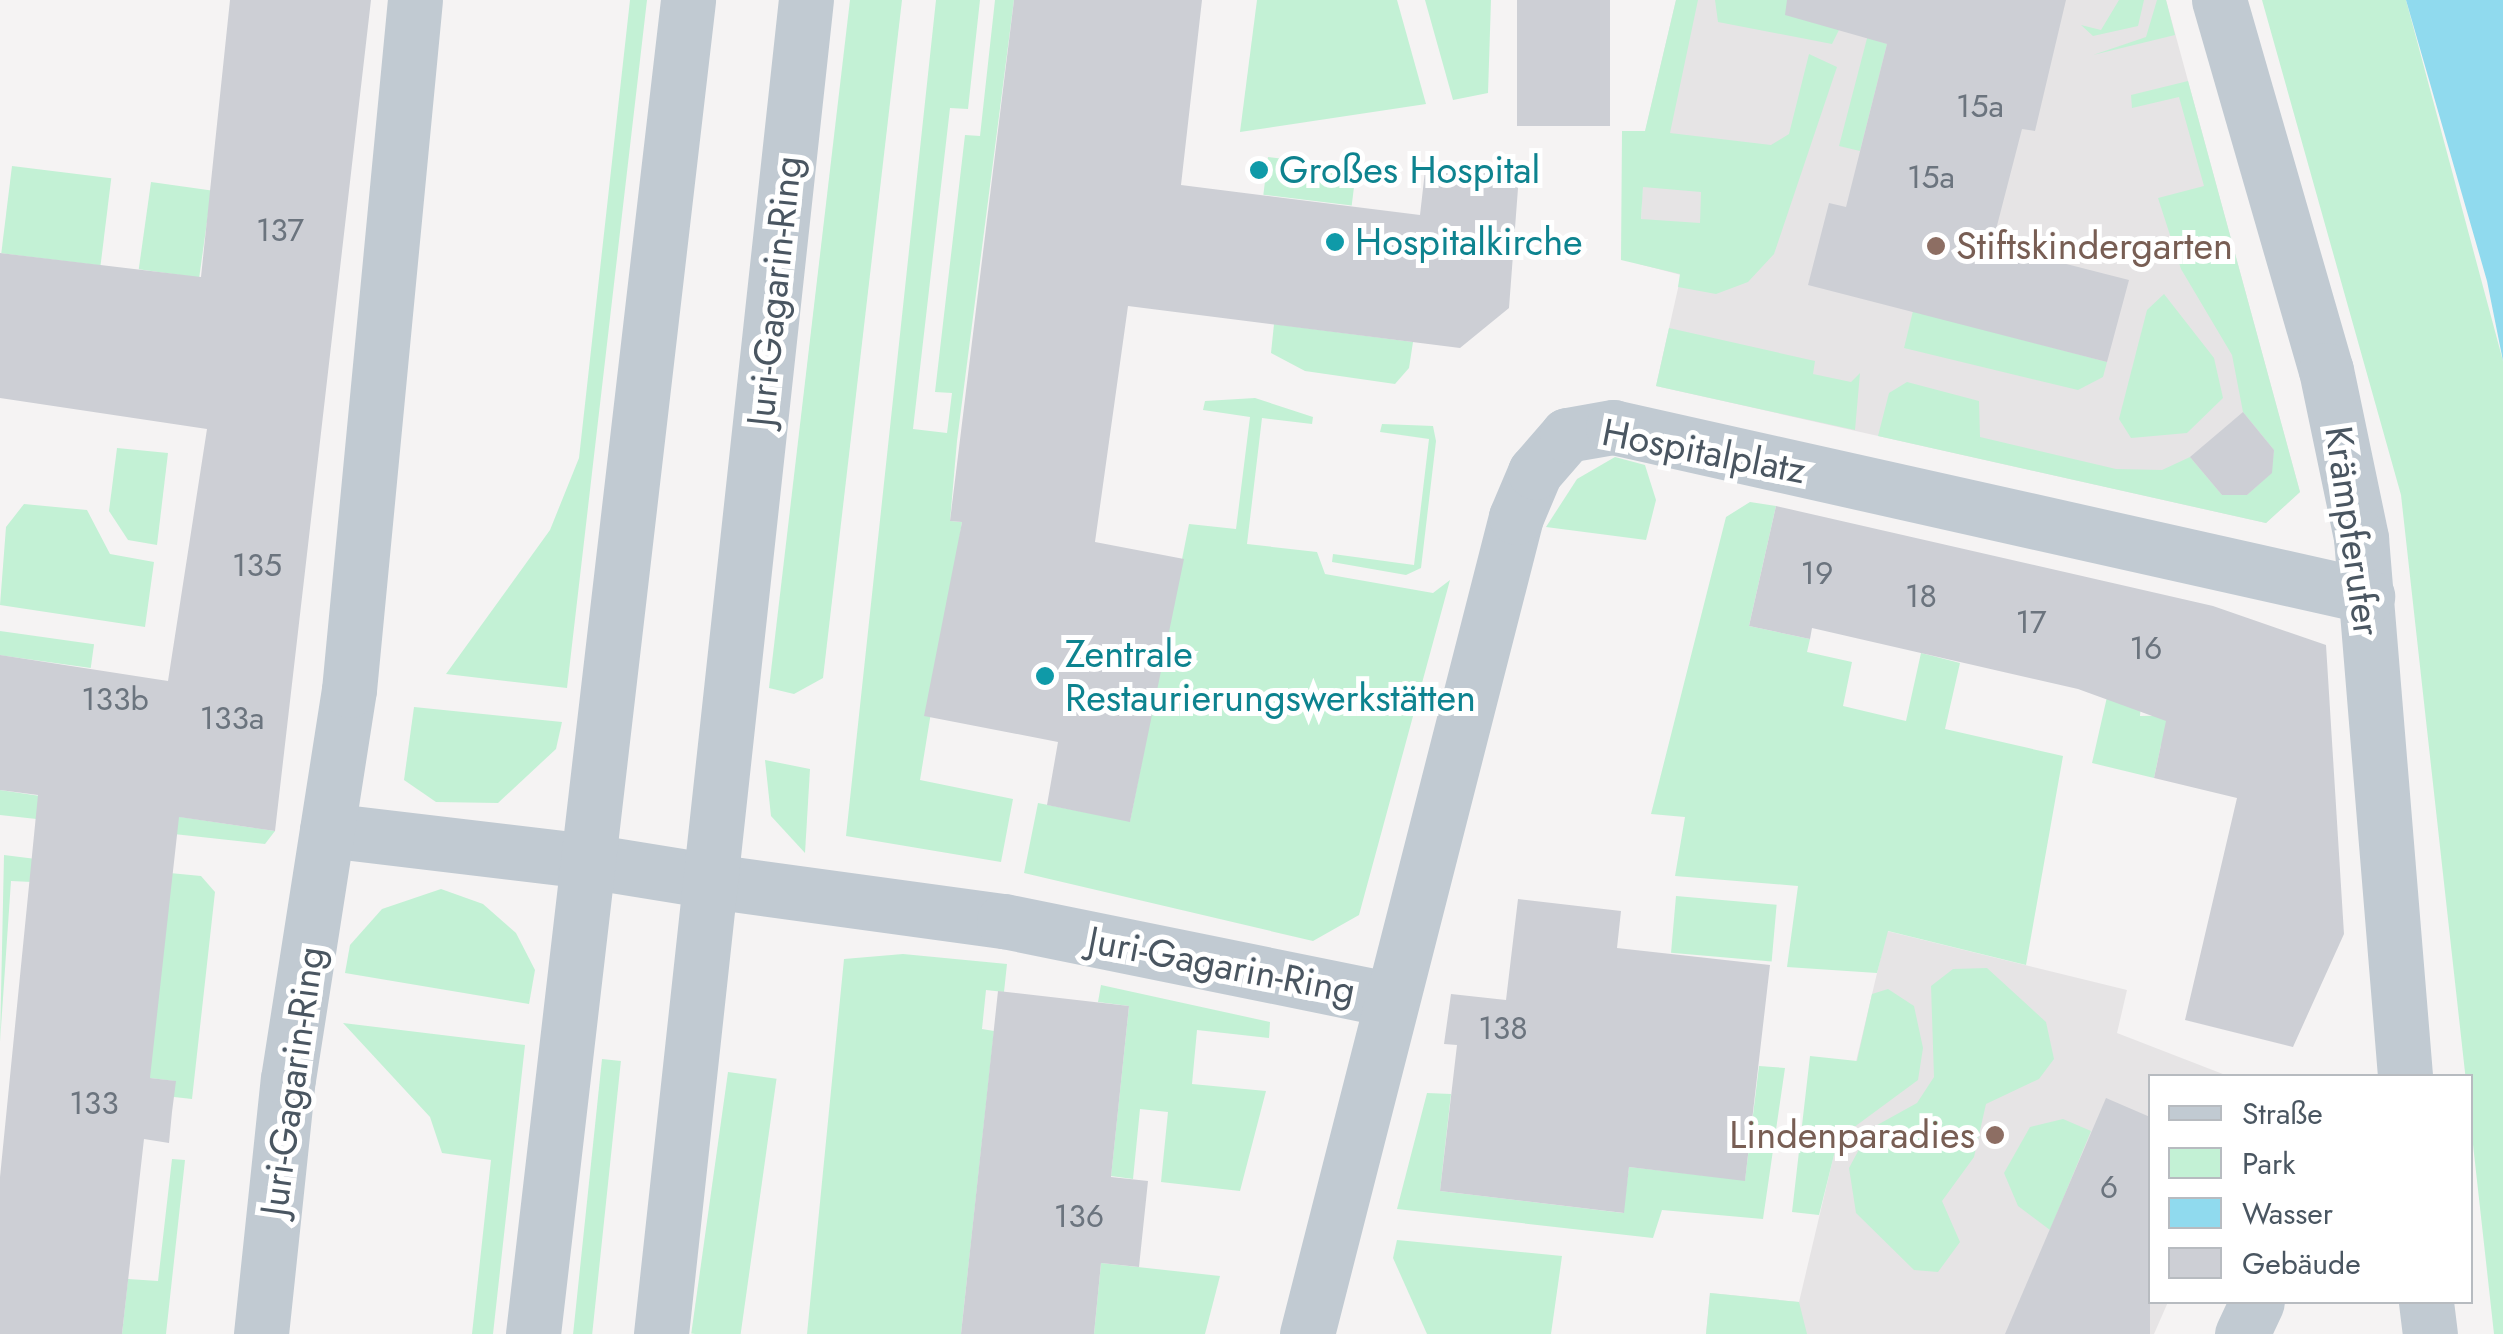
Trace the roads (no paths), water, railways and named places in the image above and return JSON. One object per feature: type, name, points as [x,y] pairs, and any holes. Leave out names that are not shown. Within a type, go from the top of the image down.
[{"type":"street","name":"Juri-Gagarin-Ring","points":[[260,1334],[288,1080],[327,830],[366,533],[416,0]]},
{"type":"street","points":[[534,1334],[688,0]]},
{"type":"street","name":"Juri-Gagarin-Ring","points":[[661,1334],[806,0]]},
{"type":"street","name":"Krämpferufer","points":[[2219,0],[2336,409],[2367,596],[2405,1074]]},
{"type":"street","name":"Hospitalplatz","points":[[1392,1000],[1524,494],[1547,452],[1579,429],[1612,426],[2367,596]]},
{"type":"street","name":"Juri-Gagarin-Ring","points":[[327,830],[588,861],[1004,922],[1392,1000],[1308,1334]]},
{"type":"street","points":[[2242,1334],[2255,1304]]},
{"type":"street","points":[[2426,1304],[2430,1334]]},
{"type":"water","points":[[2406,0],[2503,0],[2503,361],[2487,281]]},
{"type":"place","name":"Großes Hospital","points":[[1259,170]]},
{"type":"place","name":"Hospitalkirche","points":[[1335,242]]},
{"type":"place","name":"Stiftskindergarten","points":[[1936,246]]},
{"type":"place","name":"Zentrale Restaurierungswerkstätten","points":[[1045,676]]},
{"type":"place","name":"Lindenparadies","points":[[1995,1135]]}]
